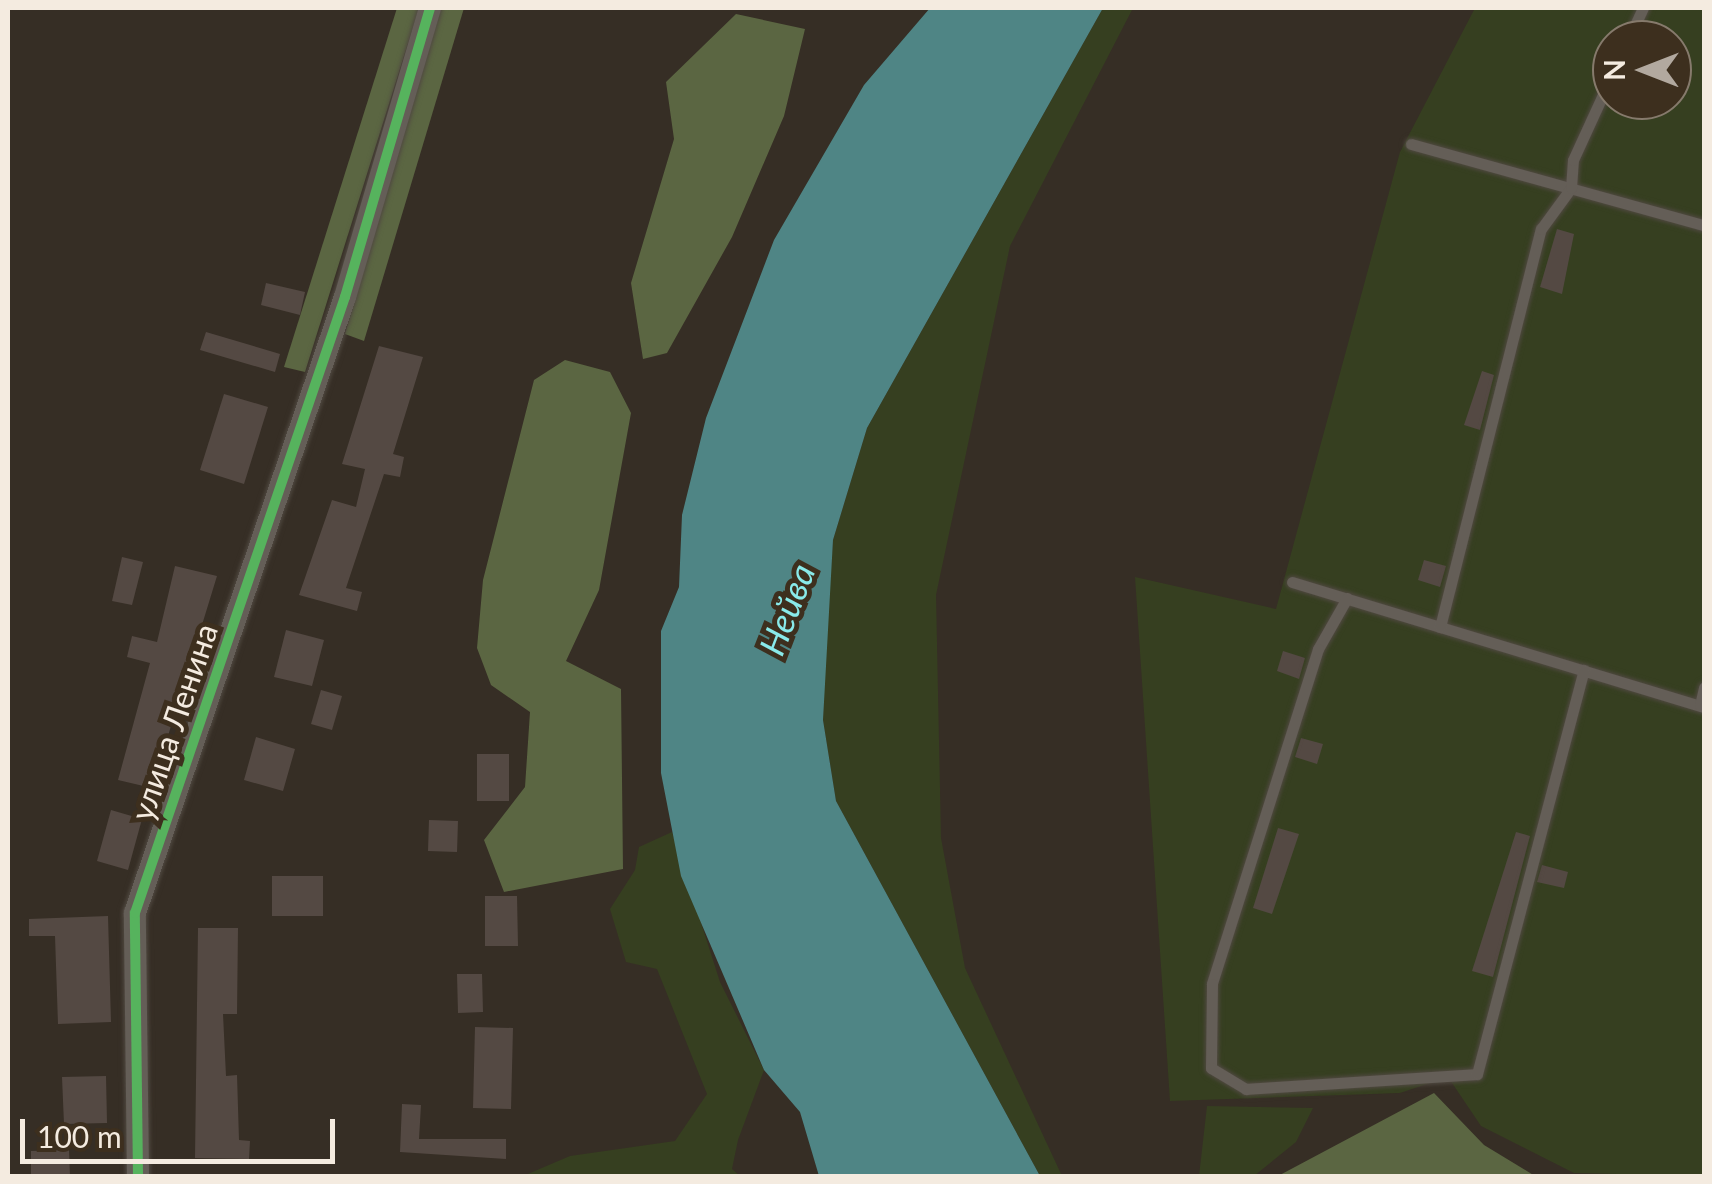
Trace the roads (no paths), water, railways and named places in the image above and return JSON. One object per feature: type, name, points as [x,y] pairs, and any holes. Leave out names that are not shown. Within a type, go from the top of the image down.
[{"type":"street","name":"улица Ленина","points":[[138,1176],[135,914],[345,297],[430,8]]},
{"type":"lane","points":[[1440,627],[1541,229],[1571,188],[1573,160],[1592,118]]},
{"type":"lane","points":[[1412,144],[1704,225]]},
{"type":"lane","points":[[1292,582],[1702,706],[1704,687]]},
{"type":"lane","points":[[1347,598],[1318,649],[1212,984],[1210,1068],[1246,1089],[1477,1074],[1584,670]]},
{"type":"water","name":"Нейва","points":[[930,8],[1103,8],[867,428],[833,540],[823,720],[836,801],[1040,1176],[819,1176],[800,1112],[764,1070],[681,876],[661,773],[661,631],[679,587],[682,515],[706,418],[774,240],[864,85]]}]
